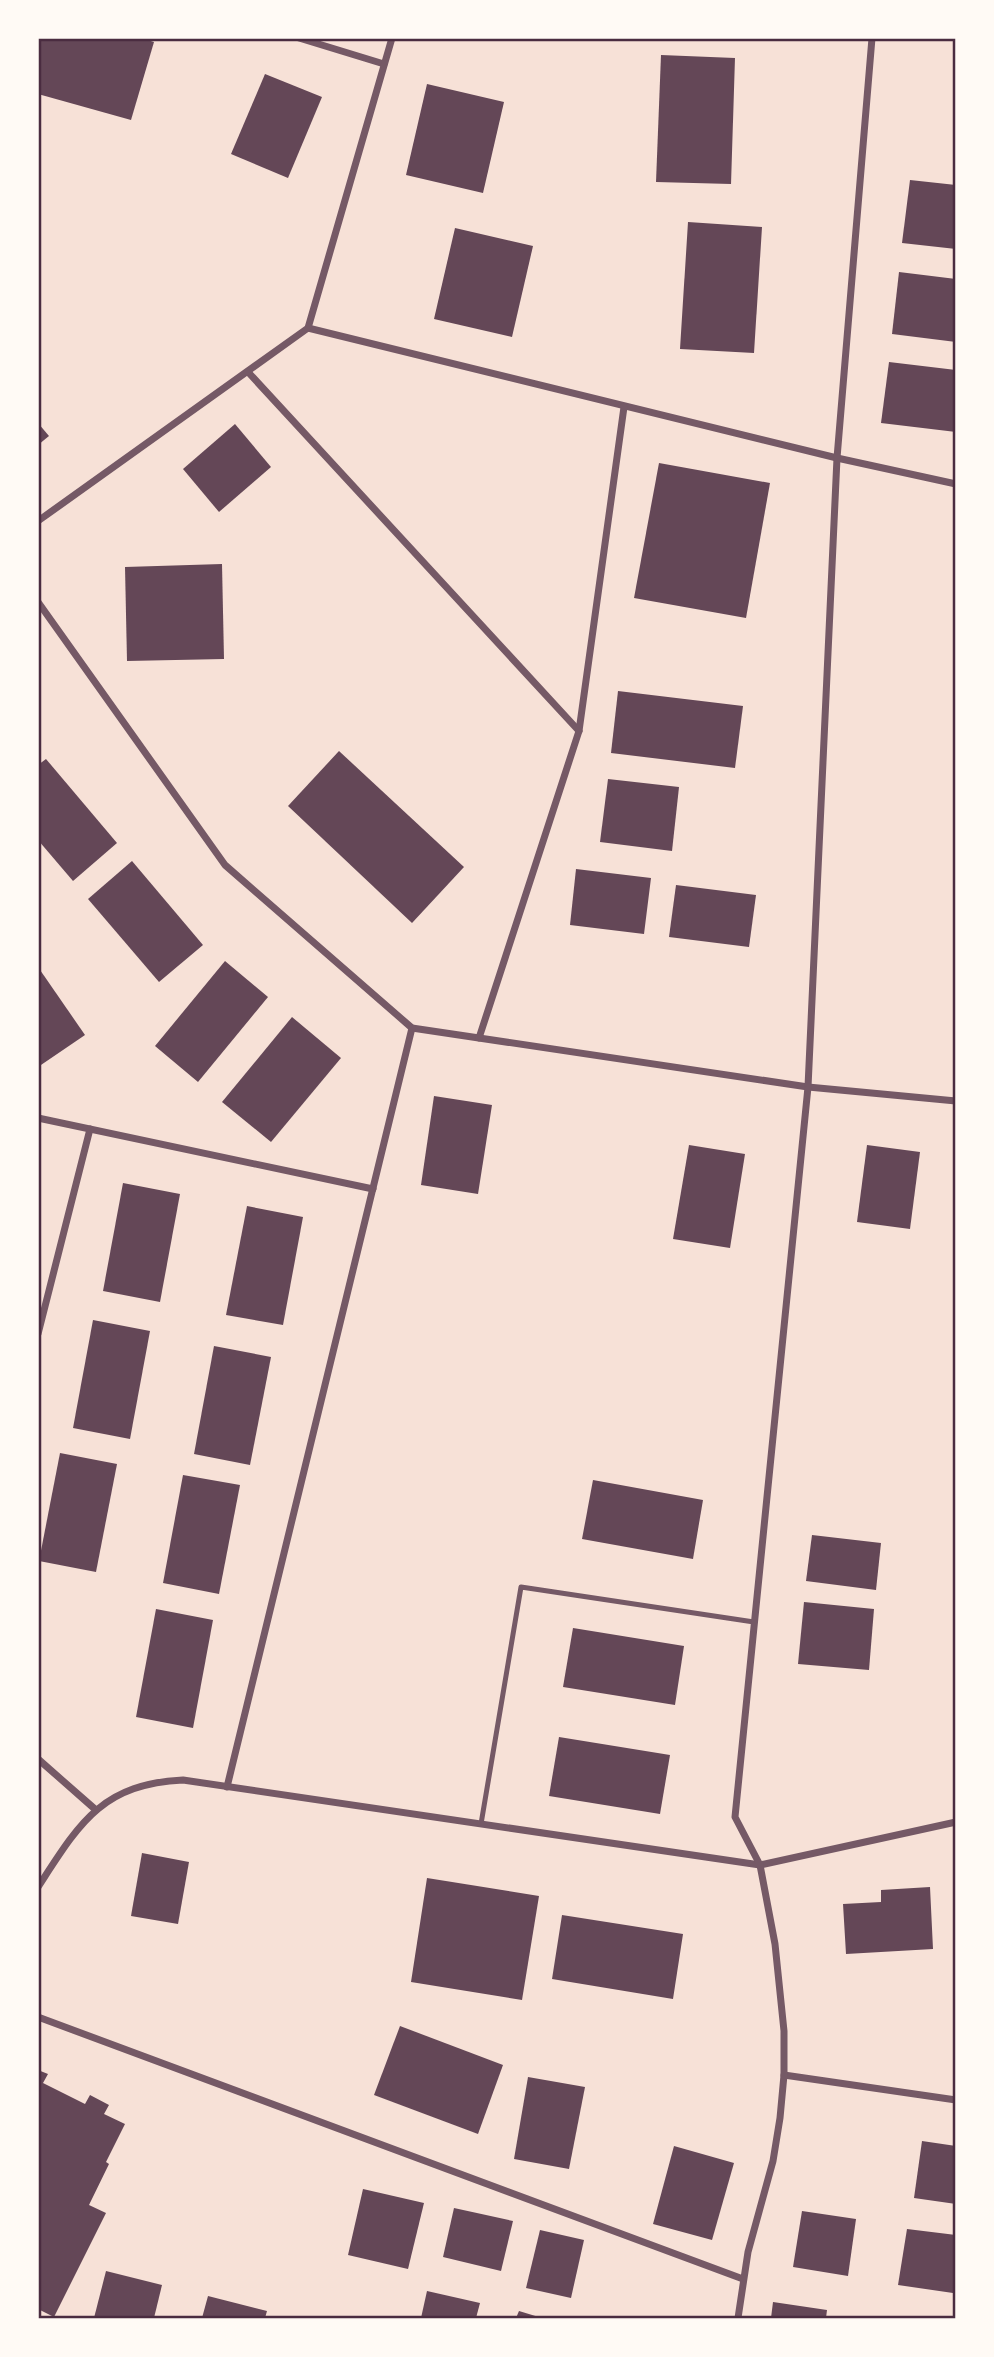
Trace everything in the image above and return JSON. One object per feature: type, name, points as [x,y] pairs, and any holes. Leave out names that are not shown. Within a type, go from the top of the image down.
[{"type":"street","points":[[299,38],[384,64]]},
{"type":"street","points":[[38,521],[308,328],[392,38]]},
{"type":"street","points":[[738,2319],[743,2279],[759,2206],[773,2161],[784,2075],[784,2031],[781,1988],[760,1865],[735,1817],[808,1087],[837,458],[872,38]]},
{"type":"street","points":[[308,328],[624,407],[956,484]]},
{"type":"street","points":[[248,372],[579,731]]},
{"type":"street","points":[[479,1038],[579,731],[624,407]]},
{"type":"street","points":[[38,602],[225,865],[412,1028],[808,1087],[956,1101]]},
{"type":"street","points":[[226,1787],[412,1028]]},
{"type":"street","points":[[38,1118],[373,1189]]},
{"type":"street","points":[[38,1334],[90,1129]]},
{"type":"street","points":[[38,1759],[96,1810]]},
{"type":"street","points":[[38,1887],[68,1841],[96,1810],[135,1787],[183,1780],[760,1865],[956,1822]]},
{"type":"street","points":[[38,2017],[743,2279]]},
{"type":"street","points":[[784,2075],[956,2100]]},
{"type":"lane","points":[[481,1824],[521,1587],[754,1622]]},
{"type":"building","points":[[38,38],[141,38],[154,42],[131,120],[38,94]]},
{"type":"building","points":[[661,55],[735,58],[731,184],[656,182]]},
{"type":"building","points":[[265,74],[322,97],[288,178],[231,154]]},
{"type":"building","points":[[427,84],[504,102],[483,193],[406,175]]},
{"type":"building","points":[[910,180],[956,185],[956,249],[902,243]]},
{"type":"building","points":[[688,222],[762,227],[754,353],[680,349]]},
{"type":"building","points":[[455,228],[533,246],[512,337],[434,319]]},
{"type":"building","points":[[899,272],[956,279],[956,342],[892,334]]},
{"type":"building","points":[[889,362],[956,370],[956,432],[881,423]]},
{"type":"building","points":[[38,423],[49,436],[38,445]]},
{"type":"building","points":[[235,424],[271,467],[219,512],[183,469]]},
{"type":"building","points":[[659,463],[770,483],[746,618],[634,598]]},
{"type":"building","points":[[222,564],[224,659],[127,661],[125,567]]},
{"type":"building","points":[[618,691],[743,706],[735,768],[611,753]]},
{"type":"building","points":[[339,751],[464,867],[412,923],[288,806]]},
{"type":"building","points":[[46,759],[117,843],[73,881],[38,840],[38,765]]},
{"type":"building","points":[[608,779],[679,787],[672,851],[600,842]]},
{"type":"building","points":[[132,861],[203,945],[159,982],[88,899]]},
{"type":"building","points":[[576,869],[651,878],[644,934],[570,925]]},
{"type":"building","points":[[676,885],[756,895],[749,947],[669,937]]},
{"type":"building","points":[[225,961],[268,997],[198,1082],[155,1046]]},
{"type":"building","points":[[38,967],[85,1035],[38,1067]]},
{"type":"building","points":[[292,1017],[341,1058],[271,1142],[222,1102]]},
{"type":"building","points":[[434,1096],[492,1105],[478,1194],[421,1185]]},
{"type":"building","points":[[689,1145],[745,1154],[730,1248],[673,1239]]},
{"type":"building","points":[[867,1145],[920,1152],[910,1229],[857,1222]]},
{"type":"building","points":[[123,1183],[180,1194],[160,1302],[103,1291]]},
{"type":"building","points":[[247,1206],[303,1217],[283,1325],[226,1315]]},
{"type":"building","points":[[93,1320],[150,1331],[130,1439],[73,1428]]},
{"type":"building","points":[[214,1346],[271,1357],[250,1465],[194,1454]]},
{"type":"building","points":[[60,1453],[117,1464],[96,1572],[39,1561]]},
{"type":"building","points":[[183,1475],[240,1485],[219,1594],[163,1583]]},
{"type":"building","points":[[593,1480],[703,1500],[693,1559],[582,1539]]},
{"type":"building","points":[[812,1535],[881,1543],[876,1590],[806,1581]]},
{"type":"building","points":[[804,1602],[874,1609],[869,1670],[798,1664]]},
{"type":"building","points":[[156,1609],[213,1620],[193,1728],[136,1717]]},
{"type":"building","points":[[573,1628],[684,1646],[675,1705],[563,1687]]},
{"type":"building","points":[[559,1737],[670,1755],[660,1814],[549,1796]]},
{"type":"building","points":[[142,1853],[189,1862],[178,1924],[131,1916]]},
{"type":"building","points":[[427,1878],[539,1896],[522,2000],[411,1982]]},
{"type":"building","points":[[930,1887],[933,1949],[846,1954],[843,1904],[881,1902],[881,1890]]},
{"type":"building","points":[[562,1915],[683,1934],[673,1999],[552,1979]]},
{"type":"building","points":[[400,2026],[503,2065],[478,2134],[374,2095]]},
{"type":"building","points":[[38,2070],[48,2074],[43,2083],[85,2104],[90,2095],[109,2105],[104,2114],[125,2124],[89,2205],[106,2213],[54,2317],[38,2309]]},
{"type":"building","points":[[528,2077],[585,2087],[569,2169],[514,2159]]},
{"type":"building","points":[[922,2141],[956,2146],[956,2204],[914,2198]]},
{"type":"building","points":[[674,2146],[734,2163],[712,2240],[653,2224]]},
{"type":"building","points":[[363,2189],[424,2203],[408,2269],[348,2255]]},
{"type":"building","points":[[454,2208],[513,2221],[501,2271],[443,2257]]},
{"type":"building","points":[[802,2211],[856,2219],[848,2276],[793,2267]]},
{"type":"building","points":[[907,2229],[956,2235],[956,2276],[953,2293],[898,2285]]},
{"type":"building","points":[[540,2230],[584,2240],[571,2298],[526,2288]]},
{"type":"building","points":[[106,2271],[162,2285],[154,2318],[94,2318]]},
{"type":"building","points":[[427,2291],[480,2303],[476,2318],[421,2318]]},
{"type":"building","points":[[208,2296],[267,2311],[265,2318],[202,2318]]},
{"type":"building","points":[[773,2302],[827,2310],[826,2318],[771,2318]]},
{"type":"building","points":[[519,2311],[542,2318],[516,2318]]}]
